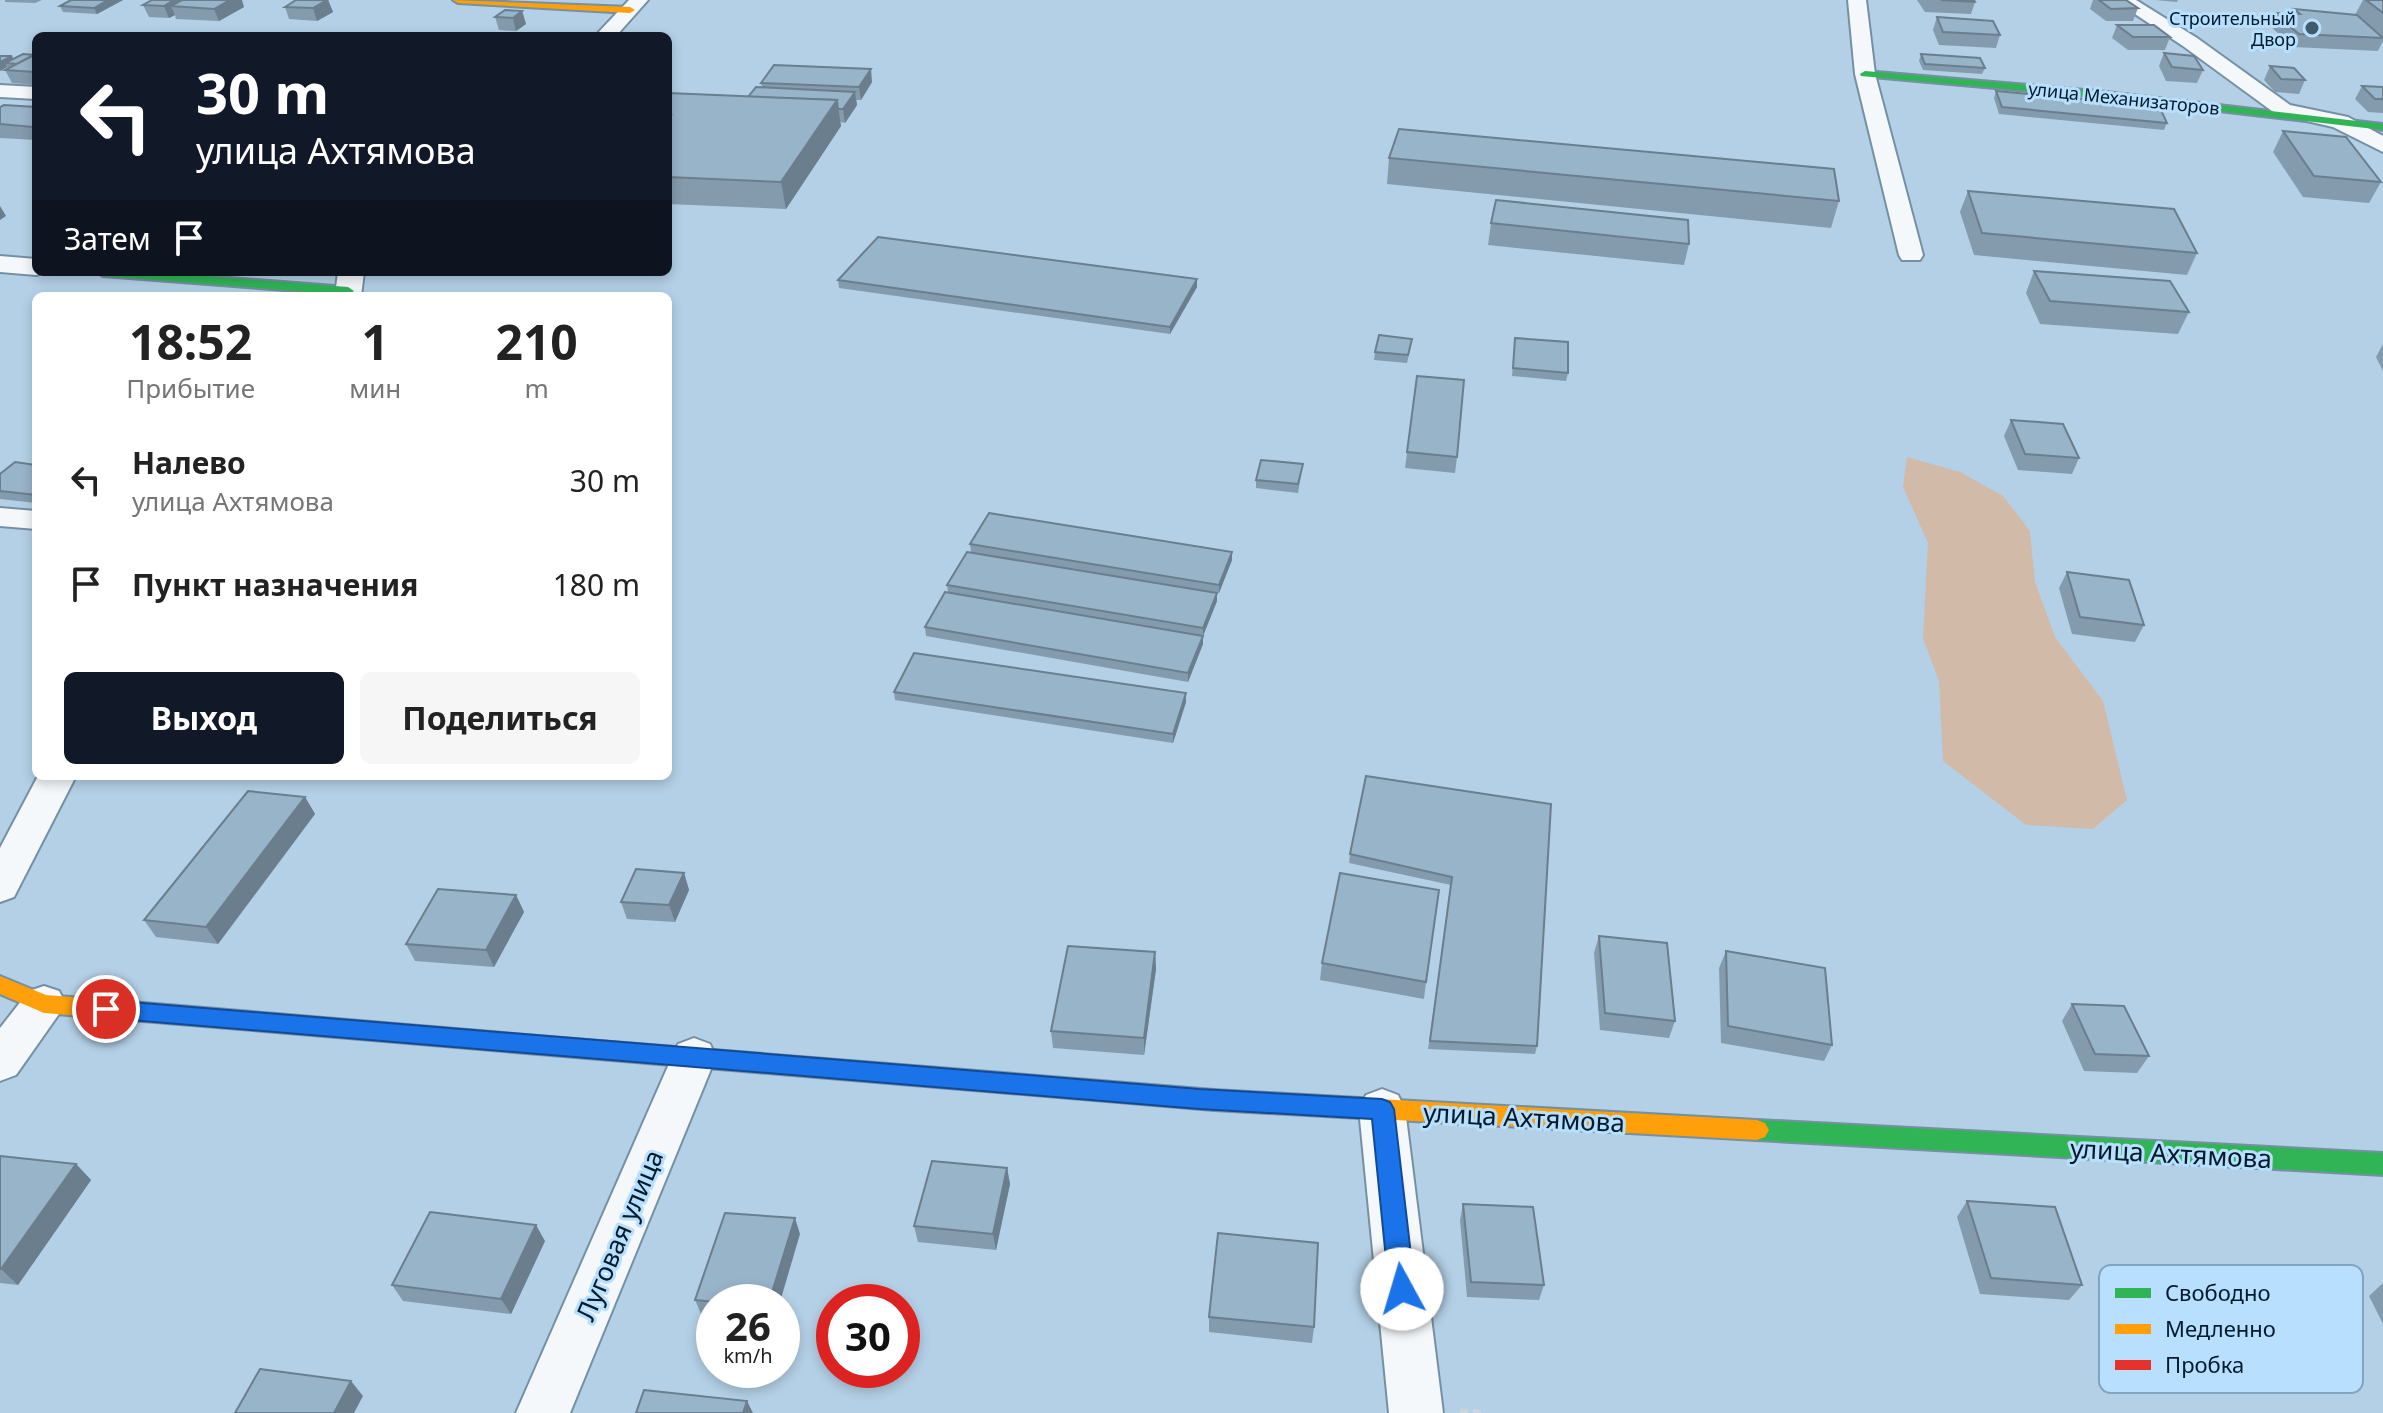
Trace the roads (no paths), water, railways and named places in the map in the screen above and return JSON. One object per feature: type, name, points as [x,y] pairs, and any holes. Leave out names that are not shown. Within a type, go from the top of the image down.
[{"type":"street","points":[[458,0],[634,5]]},
{"type":"street","points":[[1857,0],[1865,74],[1911,255]]},
{"type":"street","points":[[2123,0],[2190,42],[2283,110],[2340,122],[2383,145]]},
{"type":"street","points":[[609,32],[634,5]]},
{"type":"street","name":"улица Механизаторов","points":[[1865,74],[2097,94],[2383,127]]},
{"type":"street","points":[[0,91],[32,93]]},
{"type":"street","points":[[0,264],[32,267]]},
{"type":"street","points":[[173,276],[349,286]]},
{"type":"street","points":[[0,517],[32,520]]},
{"type":"street","points":[[0,886],[55,780]]},
{"type":"street","name":"улица Ахтямова","points":[[0,985],[44,1004],[1199,1099],[2383,1164]]},
{"type":"street","points":[[0,1062],[44,1004]]},
{"type":"street","name":"Луговая улица","points":[[543,1413],[694,1057]]},
{"type":"street","points":[[1382,1109],[1416,1413]]},
{"type":"place","name":"Строительный Двор","points":[[2312,28]]}]
